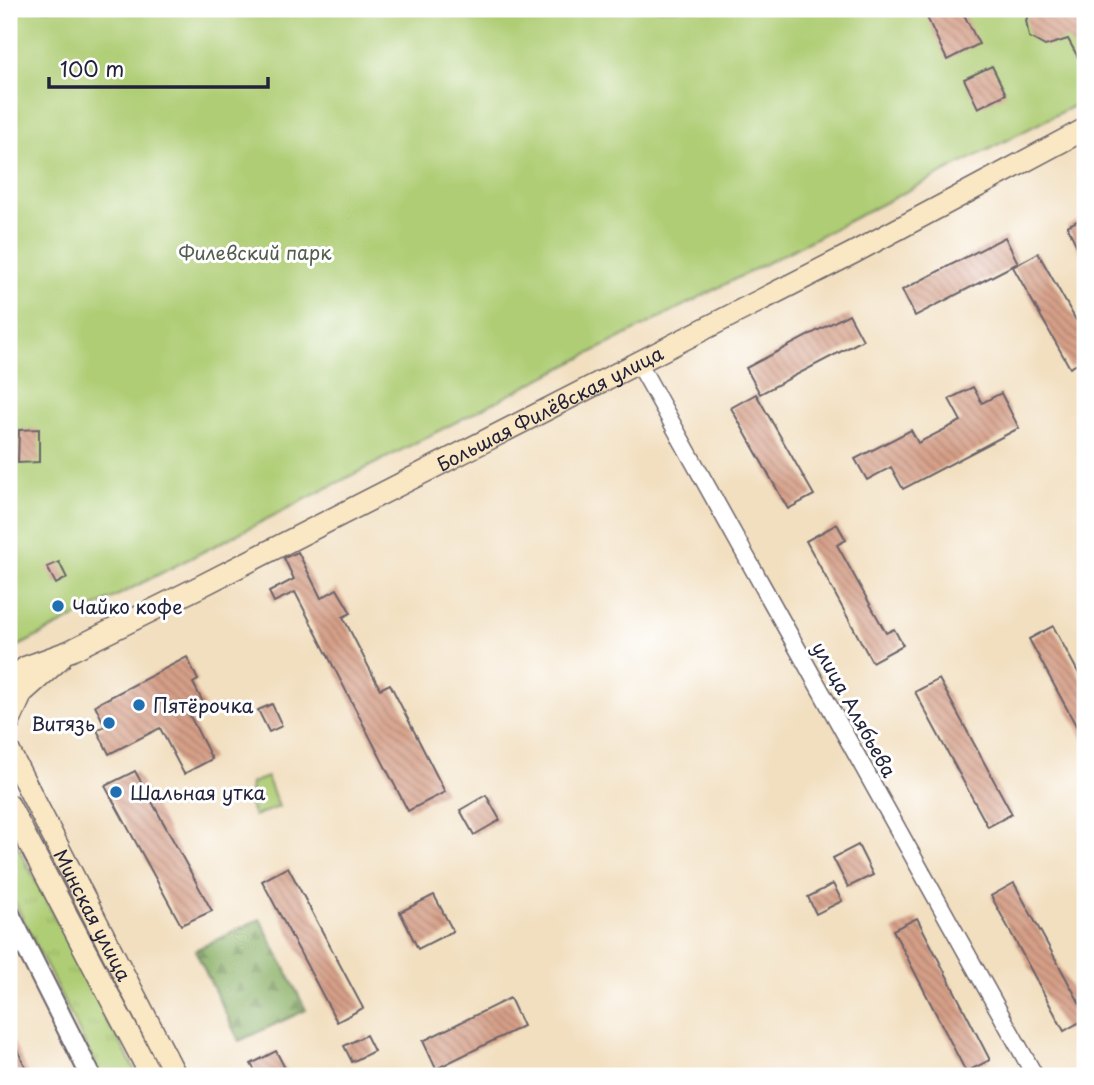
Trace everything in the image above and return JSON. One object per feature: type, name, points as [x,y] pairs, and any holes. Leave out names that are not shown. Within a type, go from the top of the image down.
[{"type":"main road","name":"Большая Филёвская улица","points":[[17,672],[70,651],[853,253],[1085,129]]},
{"type":"main road","points":[[13,692],[70,651]]},
{"type":"main road","points":[[9,723],[17,672]]},
{"type":"main road","name":"Минская улица","points":[[9,751],[176,1076]]},
{"type":"main road","name":"Минская улица","points":[[9,805],[151,1076]]},
{"type":"street","name":"улица Алябьева","points":[[638,362],[1035,1076]]},
{"type":"street","points":[[9,913],[91,1076]]},
{"type":"green space","name":"Филевский парк","points":[[9,9],[1085,9],[1085,100],[9,651]]},
{"type":"green space","points":[[267,777],[279,807],[254,816],[249,803],[251,783]]},
{"type":"green space","points":[[9,830],[138,1076],[101,1076],[9,891]]},
{"type":"green space","points":[[260,919],[306,1010],[239,1041],[195,950]]},
{"type":"building","points":[[935,9],[961,9],[979,44],[947,60],[925,13]]},
{"type":"building","points":[[1032,9],[1085,9],[1085,70],[1068,39],[1045,46],[1029,37],[1026,20]]},
{"type":"building","points":[[992,66],[1006,94],[978,108],[964,79]]},
{"type":"building","points":[[1085,217],[1085,263],[1067,226]]},
{"type":"building","points":[[1005,237],[1018,263],[915,316],[902,290]]},
{"type":"building","points":[[1038,253],[1085,336],[1085,360],[1070,368],[1013,267]]},
{"type":"building","points":[[849,314],[863,340],[760,394],[746,368]]},
{"type":"building","points":[[973,387],[982,403],[1001,393],[1019,428],[903,489],[891,467],[867,480],[855,459],[911,430],[918,443],[961,421],[949,399]]},
{"type":"building","points":[[756,394],[814,495],[788,509],[731,408]]},
{"type":"building","points":[[39,429],[39,462],[18,463],[19,430]]},
{"type":"building","points":[[837,524],[846,540],[837,545],[886,633],[894,629],[903,645],[872,662],[806,541]]},
{"type":"building","points":[[298,552],[321,598],[337,589],[351,613],[343,617],[380,689],[390,684],[445,792],[408,811],[295,592],[274,602],[269,592],[294,579],[284,558]]},
{"type":"building","points":[[59,562],[67,578],[56,584],[47,567]]},
{"type":"building","points":[[1053,626],[1085,685],[1085,742],[1029,639]]},
{"type":"building","points":[[187,657],[198,680],[193,683],[205,706],[189,714],[212,759],[184,774],[160,728],[109,754],[97,730],[105,726],[95,705]]},
{"type":"building","points":[[939,679],[1012,814],[988,827],[915,692]]},
{"type":"building","points":[[272,704],[282,726],[269,732],[258,710]]},
{"type":"building","points":[[135,771],[212,911],[181,925],[105,786]]},
{"type":"building","points":[[486,795],[500,820],[474,835],[460,810]]},
{"type":"building","points":[[858,845],[873,875],[848,887],[833,858]]},
{"type":"building","points":[[288,867],[363,1008],[337,1022],[262,881]]},
{"type":"building","points":[[1014,883],[1085,1013],[1085,1019],[1064,1031],[991,896]]},
{"type":"building","points":[[833,884],[842,901],[816,914],[808,897]]},
{"type":"building","points":[[434,895],[453,931],[418,949],[400,912]]},
{"type":"building","points":[[917,918],[990,1060],[966,1072],[893,930]]},
{"type":"building","points":[[510,998],[523,1026],[436,1069],[423,1041]]},
{"type":"building","points":[[9,1033],[30,1076],[9,1076]]},
{"type":"building","points":[[366,1035],[374,1051],[352,1062],[344,1046]]},
{"type":"building","points":[[276,1051],[289,1076],[258,1076],[251,1064]]},
{"type":"place","name":"Чайко кофе","points":[[58,606]]},
{"type":"place","name":"Пятёрочка","points":[[139,705]]},
{"type":"place","name":"Витязь","points":[[109,723]]},
{"type":"place","name":"Шальная утка","points":[[116,792]]}]
